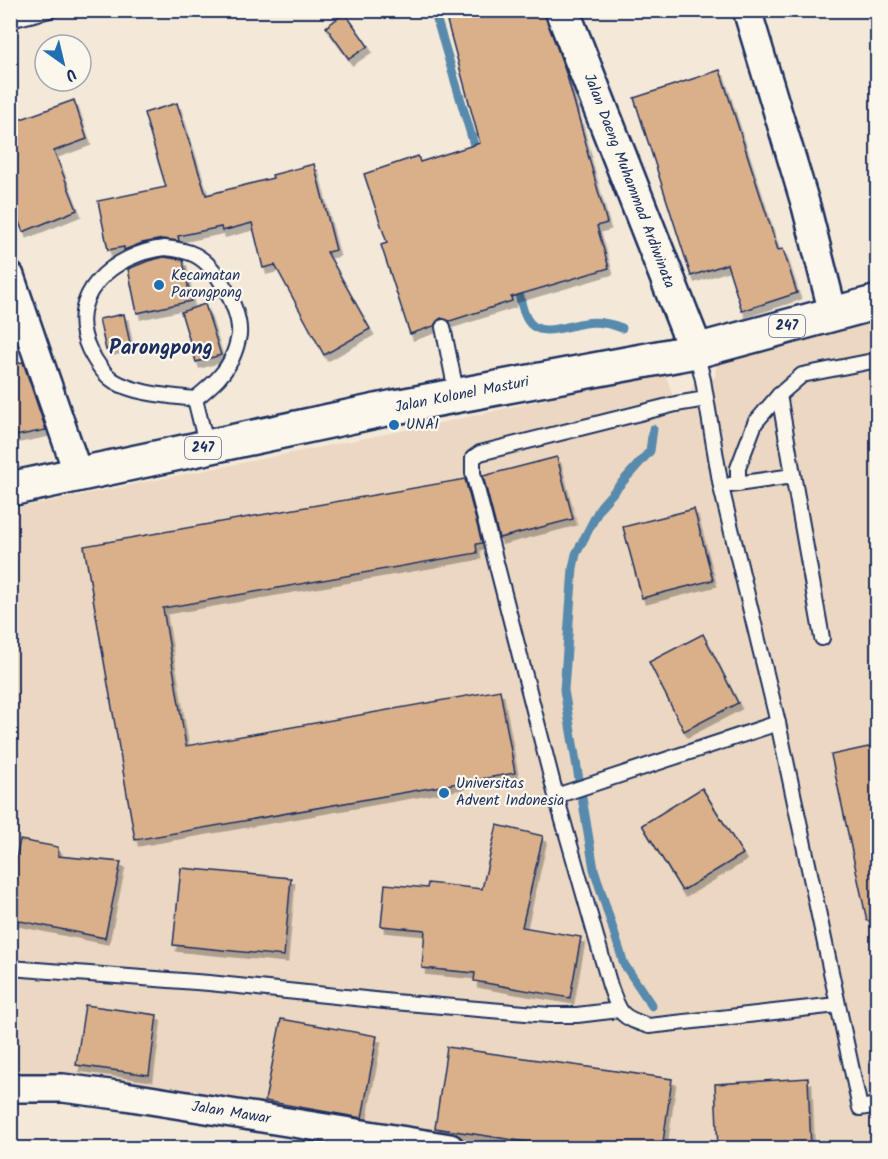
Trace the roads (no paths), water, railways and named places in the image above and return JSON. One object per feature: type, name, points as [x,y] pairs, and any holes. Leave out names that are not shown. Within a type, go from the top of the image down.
[{"type":"main road","name":"Jalan Daeng Muhammad Ardiwinata","points":[[562,10],[696,351]]},
{"type":"main road","name":"Jalan Kolonel Masturi","points":[[10,489],[458,396],[696,351],[878,302]]},
{"type":"street","points":[[747,10],[806,206],[833,313]]},
{"type":"street","points":[[10,276],[78,474]]},
{"type":"street","name":"Jalan Mawar","points":[[10,1088],[63,1088],[125,1096],[450,1149]]},
{"type":"lane","points":[[10,20],[50,10]]},
{"type":"lane","points":[[164,248],[181,250],[197,256],[220,280],[237,315],[239,334],[228,366],[215,382],[195,399],[153,393],[121,385],[101,370],[86,343],[82,324],[83,308],[88,294],[111,270],[128,258],[148,250],[164,248]]},
{"type":"lane","points":[[443,327],[458,396]]},
{"type":"lane","points":[[696,351],[721,487],[778,723],[860,1108],[878,1105]]},
{"type":"lane","points":[[738,484],[738,468],[755,423],[802,375],[878,360]]},
{"type":"lane","points":[[780,395],[822,639]]},
{"type":"lane","points":[[195,399],[207,447]]},
{"type":"lane","points":[[706,399],[676,404],[480,453],[473,458],[473,472],[562,794],[610,986],[619,1010],[628,1019],[649,1026],[837,1005]]},
{"type":"lane","points":[[721,487],[794,476]]},
{"type":"lane","points":[[562,794],[778,723]]},
{"type":"lane","points":[[10,968],[197,982],[549,1015],[577,1016],[619,1010]]},
{"type":"waterway","points":[[434,10],[477,155]]},
{"type":"waterway","points":[[516,283],[525,315],[532,325],[539,329],[554,330],[594,322],[622,328]]},
{"type":"waterway","points":[[652,1006],[624,964],[594,869],[564,690],[576,554],[601,506],[650,451],[653,429]]},
{"type":"place","name":"Kecamatan Parongpong","points":[[159,285]]},
{"type":"place","name":"UNAI","points":[[394,425]]},
{"type":"place","name":"Universitas Advent Indonesia","points":[[444,793]]},
{"type":"district","name":"Parongpong","points":[[161,348]]}]
